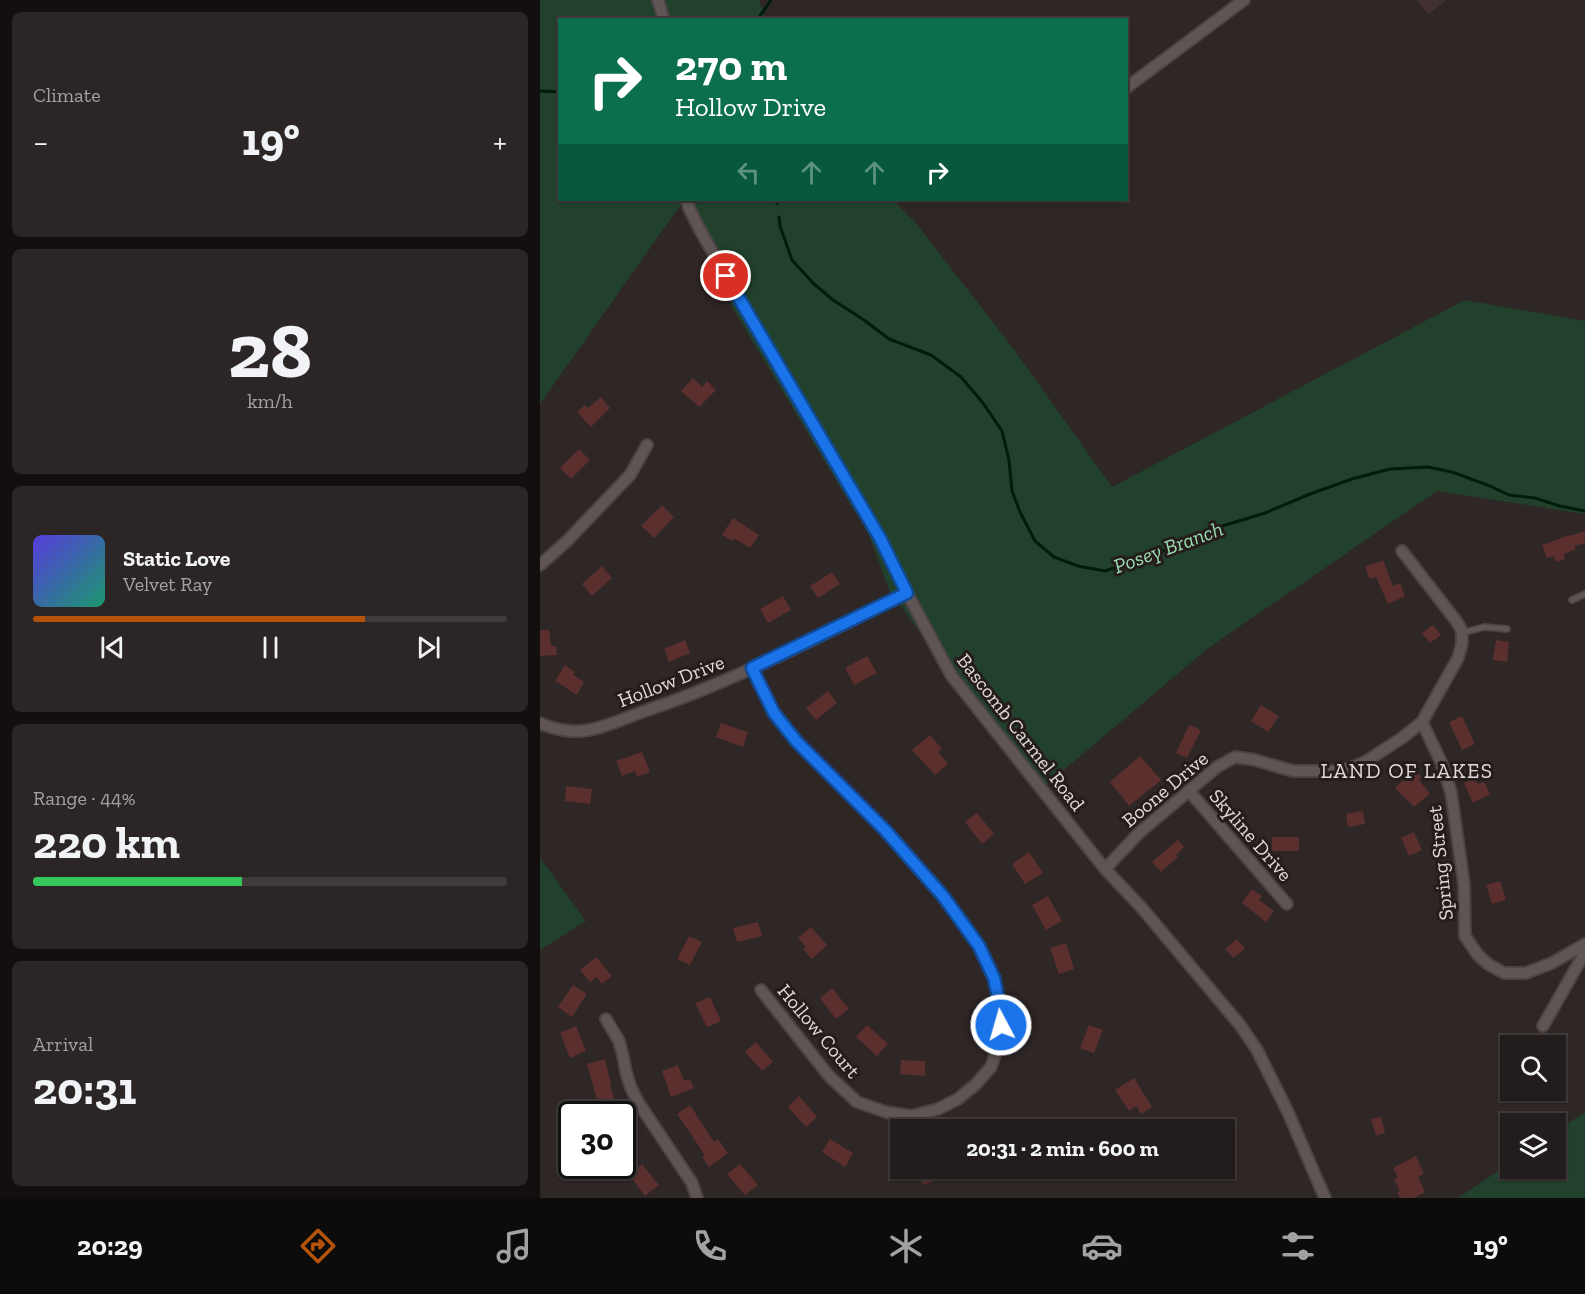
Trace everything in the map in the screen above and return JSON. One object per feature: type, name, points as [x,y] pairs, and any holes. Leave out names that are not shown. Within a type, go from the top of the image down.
[{"type":"street","points":[[658,0],[663,18]]},
{"type":"street","points":[[1128,87],[1244,0]]},
{"type":"street","name":"Bascomb Carmel Road","points":[[687,201],[700,230],[736,293],[880,538],[951,675],[1105,869],[1240,1025],[1257,1050],[1287,1110],[1325,1198]]},
{"type":"street","points":[[540,565],[567,542],[630,475],[647,445]]},
{"type":"street","points":[[1402,551],[1457,622],[1462,633],[1458,658],[1422,722]]},
{"type":"street","name":"Hollow Drive","points":[[540,723],[570,731],[589,730],[668,704],[752,668],[907,593]]},
{"type":"street","name":"Hollow Court","points":[[752,668],[774,713],[797,742],[892,838],[943,896],[979,946],[994,978],[1001,1011],[1000,1039],[991,1067],[958,1099],[938,1109],[911,1116],[886,1112],[857,1102],[830,1076],[760,990]]},
{"type":"street","name":"Boone Drive","points":[[1105,869],[1139,833],[1218,767],[1235,757],[1293,771],[1348,769],[1365,762],[1422,722]]},
{"type":"street","name":"Spring Street","points":[[1422,722],[1442,762],[1450,792],[1464,884],[1466,936],[1478,955],[1504,973],[1527,973],[1552,963],[1585,944]]},
{"type":"street","name":"Skyline Drive","points":[[1189,791],[1287,904]]},
{"type":"street","points":[[1543,1026],[1585,952]]},
{"type":"street","points":[[606,1019],[618,1041],[628,1080],[638,1102],[692,1183],[697,1198]]},
{"type":"lane","points":[[1572,600],[1585,594]]},
{"type":"lane","points":[[1462,633],[1484,627],[1507,629]]},
{"type":"shaded area","points":[[1417,0],[1446,0],[1428,15]]},
{"type":"green space","points":[[540,0],[759,0],[765,18],[558,18],[558,201],[683,201],[540,404]]},
{"type":"green space","points":[[687,201],[894,201],[915,222],[1013,348],[1112,487],[1465,300],[1585,321],[1585,514],[1437,491],[1207,649],[1039,791],[890,592],[869,535],[732,307]]},
{"type":"green space","points":[[540,858],[586,921],[540,950]]},
{"type":"green space","points":[[1585,1112],[1585,1198],[1458,1198],[1500,1170],[1500,1179],[1566,1179],[1566,1125]]},
{"type":"building","points":[[693,378],[702,387],[707,381],[716,390],[699,407],[681,391]]},
{"type":"building","points":[[601,397],[610,408],[591,427],[577,412],[585,405],[588,408]]},
{"type":"building","points":[[579,449],[590,460],[571,479],[560,468]]},
{"type":"building","points":[[662,505],[674,517],[654,538],[641,526]]},
{"type":"building","points":[[733,518],[759,535],[750,548],[734,538],[732,541],[722,535]]},
{"type":"building","points":[[1585,531],[1585,543],[1574,546],[1576,549],[1564,554],[1565,559],[1556,562],[1554,556],[1547,558],[1542,545]]},
{"type":"building","points":[[1383,560],[1393,586],[1400,583],[1405,596],[1388,604],[1376,577],[1370,579],[1365,567]]},
{"type":"building","points":[[602,566],[612,578],[592,596],[582,584]]},
{"type":"building","points":[[832,572],[840,584],[818,598],[810,586]]},
{"type":"building","points":[[783,596],[791,610],[768,623],[760,609]]},
{"type":"building","points":[[1433,625],[1441,635],[1430,643],[1422,633]]},
{"type":"building","points":[[540,630],[549,630],[551,646],[556,646],[557,655],[540,656]]},
{"type":"building","points":[[685,640],[690,653],[669,662],[664,649]]},
{"type":"building","points":[[1496,640],[1509,642],[1507,662],[1493,660]]},
{"type":"building","points":[[867,656],[877,673],[854,685],[845,668]]},
{"type":"building","points":[[565,665],[575,672],[573,675],[584,682],[577,695],[555,681]]},
{"type":"building","points":[[828,691],[837,703],[816,720],[806,708]]},
{"type":"building","points":[[1261,705],[1279,716],[1268,732],[1251,721]]},
{"type":"building","points":[[1462,716],[1475,744],[1462,750],[1449,722]]},
{"type":"building","points":[[721,723],[748,732],[743,747],[716,737]]},
{"type":"building","points":[[1189,725],[1201,730],[1187,758],[1176,753]]},
{"type":"building","points":[[930,735],[942,749],[938,752],[948,764],[935,775],[912,750]]},
{"type":"building","points":[[642,752],[650,772],[637,777],[635,771],[622,776],[616,761]]},
{"type":"building","points":[[1140,756],[1161,780],[1129,806],[1110,782]]},
{"type":"building","points":[[1415,770],[1422,778],[1419,780],[1430,794],[1414,807],[1395,788]]},
{"type":"building","points":[[1475,777],[1478,784],[1484,782],[1490,794],[1473,803],[1464,783]]},
{"type":"building","points":[[566,786],[592,789],[590,804],[565,801]]},
{"type":"building","points":[[1363,811],[1365,824],[1348,827],[1346,814]]},
{"type":"building","points":[[977,813],[994,834],[982,844],[965,822]]},
{"type":"building","points":[[1414,832],[1422,850],[1409,856],[1401,838]]},
{"type":"building","points":[[1272,837],[1299,837],[1299,851],[1272,851]]},
{"type":"building","points":[[1178,840],[1184,847],[1176,855],[1178,857],[1161,872],[1152,862]]},
{"type":"building","points":[[1029,852],[1043,873],[1025,884],[1012,864]]},
{"type":"building","points":[[1500,881],[1506,900],[1492,904],[1486,885]]},
{"type":"building","points":[[1252,889],[1262,896],[1259,900],[1274,911],[1266,922],[1242,903]]},
{"type":"building","points":[[1048,896],[1062,921],[1046,930],[1032,905]]},
{"type":"building","points":[[758,922],[762,936],[737,942],[733,928]]},
{"type":"building","points":[[811,927],[827,945],[812,959],[803,949],[806,947],[798,938]]},
{"type":"building","points":[[689,936],[702,942],[690,965],[677,959]]},
{"type":"building","points":[[1237,939],[1245,949],[1233,958],[1225,949]]},
{"type":"building","points":[[1066,943],[1074,969],[1059,974],[1050,948]]},
{"type":"building","points":[[596,957],[612,976],[602,984],[597,977],[590,982],[580,970]]},
{"type":"building","points":[[573,985],[587,994],[572,1017],[558,1007]]},
{"type":"building","points":[[832,988],[849,1009],[836,1019],[820,998]]},
{"type":"building","points":[[710,997],[721,1021],[707,1027],[695,1003]]},
{"type":"building","points":[[867,1025],[888,1044],[877,1056],[856,1037]]},
{"type":"building","points":[[1089,1025],[1103,1030],[1094,1053],[1080,1048]]},
{"type":"building","points":[[576,1026],[586,1051],[570,1058],[560,1033]]},
{"type":"building","points":[[1538,1032],[1550,1035],[1537,1035]]},
{"type":"building","points":[[756,1042],[773,1062],[762,1071],[745,1052]]},
{"type":"building","points":[[605,1059],[615,1101],[597,1101],[587,1064]]},
{"type":"building","points":[[901,1060],[925,1061],[925,1076],[900,1074]]},
{"type":"building","points":[[678,1065],[684,1081],[690,1079],[694,1088],[671,1097],[662,1071]]},
{"type":"building","points":[[1134,1078],[1152,1107],[1141,1114],[1136,1106],[1129,1111],[1115,1090]]},
{"type":"building","points":[[799,1096],[817,1117],[806,1127],[788,1107]]},
{"type":"building","points":[[690,1105],[714,1142],[718,1139],[728,1153],[709,1167],[702,1157],[705,1155],[677,1114]]},
{"type":"building","points":[[1381,1117],[1385,1133],[1376,1136],[1371,1119]]},
{"type":"building","points":[[830,1139],[853,1153],[845,1167],[822,1152]]},
{"type":"building","points":[[1416,1156],[1424,1174],[1418,1177],[1425,1192],[1414,1198],[1400,1198],[1397,1192],[1400,1191],[1394,1179],[1398,1177],[1393,1168]]},
{"type":"building","points":[[642,1164],[659,1185],[645,1196],[632,1179],[636,1179],[636,1169]]},
{"type":"building","points":[[740,1164],[758,1185],[745,1195],[727,1174]]},
{"type":"building","points":[[921,1179],[941,1179],[923,1185]]},
{"type":"waterway","points":[[758,18],[771,0]]},
{"type":"waterway","name":"Posey Branch","points":[[540,91],[558,92]]},
{"type":"waterway","name":"Posey Branch","points":[[779,217],[792,260],[813,283],[833,300],[889,339],[931,355],[961,377],[1002,431],[1009,460],[1012,491],[1035,541],[1054,557],[1078,566],[1105,571],[1171,548],[1206,531],[1265,513],[1352,479],[1390,469],[1428,467],[1452,472],[1509,495],[1535,498],[1585,511]]},
{"type":"district","name":"LAND OF LAKES","points":[[1407,770]]},
{"type":"route","points":[[726,276],[880,538],[907,593],[752,668],[774,713],[797,742],[885,830],[943,896],[979,946],[994,978],[1001,1011],[1001,1025]]}]
